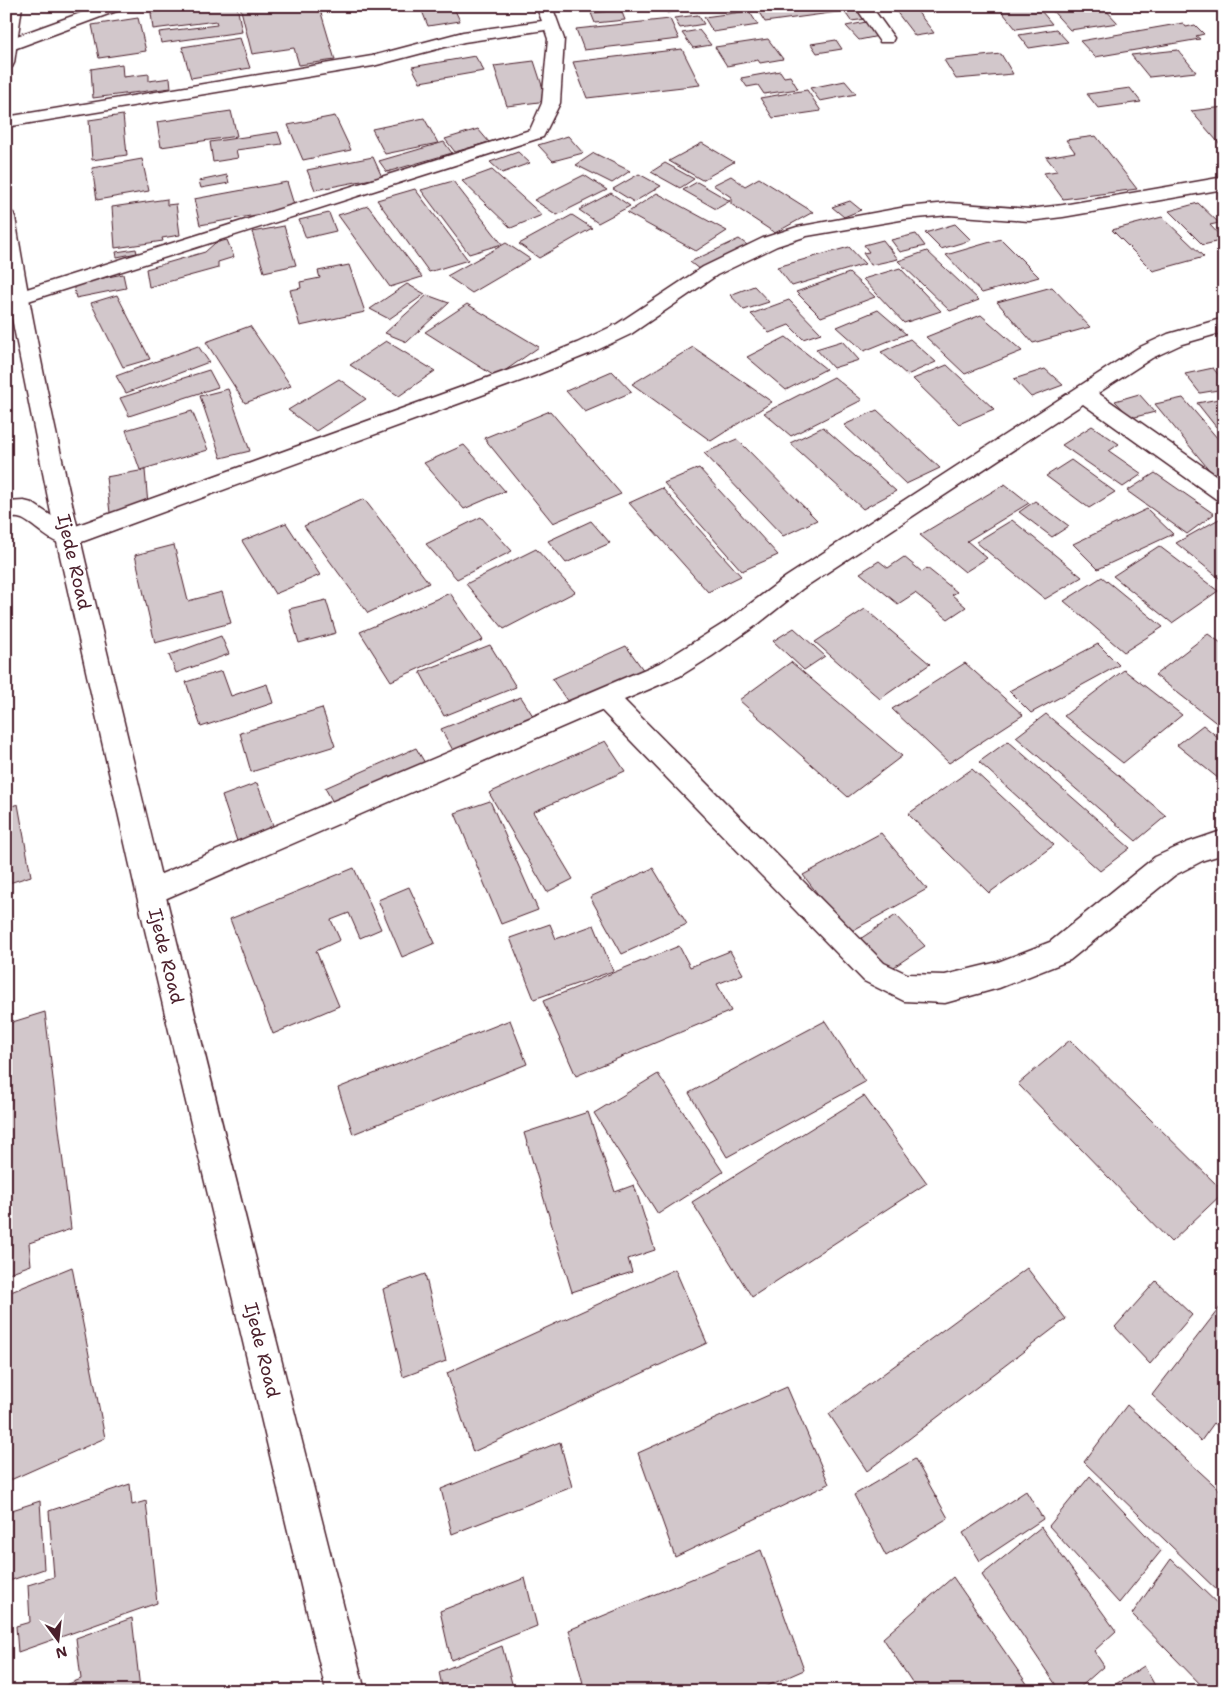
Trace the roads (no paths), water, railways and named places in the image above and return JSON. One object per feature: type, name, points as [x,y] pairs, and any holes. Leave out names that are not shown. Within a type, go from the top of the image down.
[{"type":"street","points":[[6,63],[14,6]]},
{"type":"street","points":[[8,45],[116,6]]},
{"type":"street","points":[[18,298],[537,133],[551,103],[556,39],[544,6]]},
{"type":"street","points":[[863,6],[886,38]]},
{"type":"street","points":[[6,122],[373,61],[463,37],[552,24]]},
{"type":"street","points":[[6,510],[24,509],[68,538],[584,348],[624,328],[710,271],[770,242],[804,231],[906,213],[949,209],[1029,215],[1224,183]]},
{"type":"street","name":"Ijede Road","points":[[6,217],[18,298],[68,538],[150,892],[346,1691]]},
{"type":"street","points":[[150,892],[672,669],[720,640],[757,614],[794,583],[1145,353],[1175,340],[1224,325]]},
{"type":"street","points":[[1083,393],[1224,493]]},
{"type":"street","points":[[605,697],[874,972],[904,987],[945,989],[999,975],[1060,951],[1165,866],[1196,851],[1224,842]]}]
